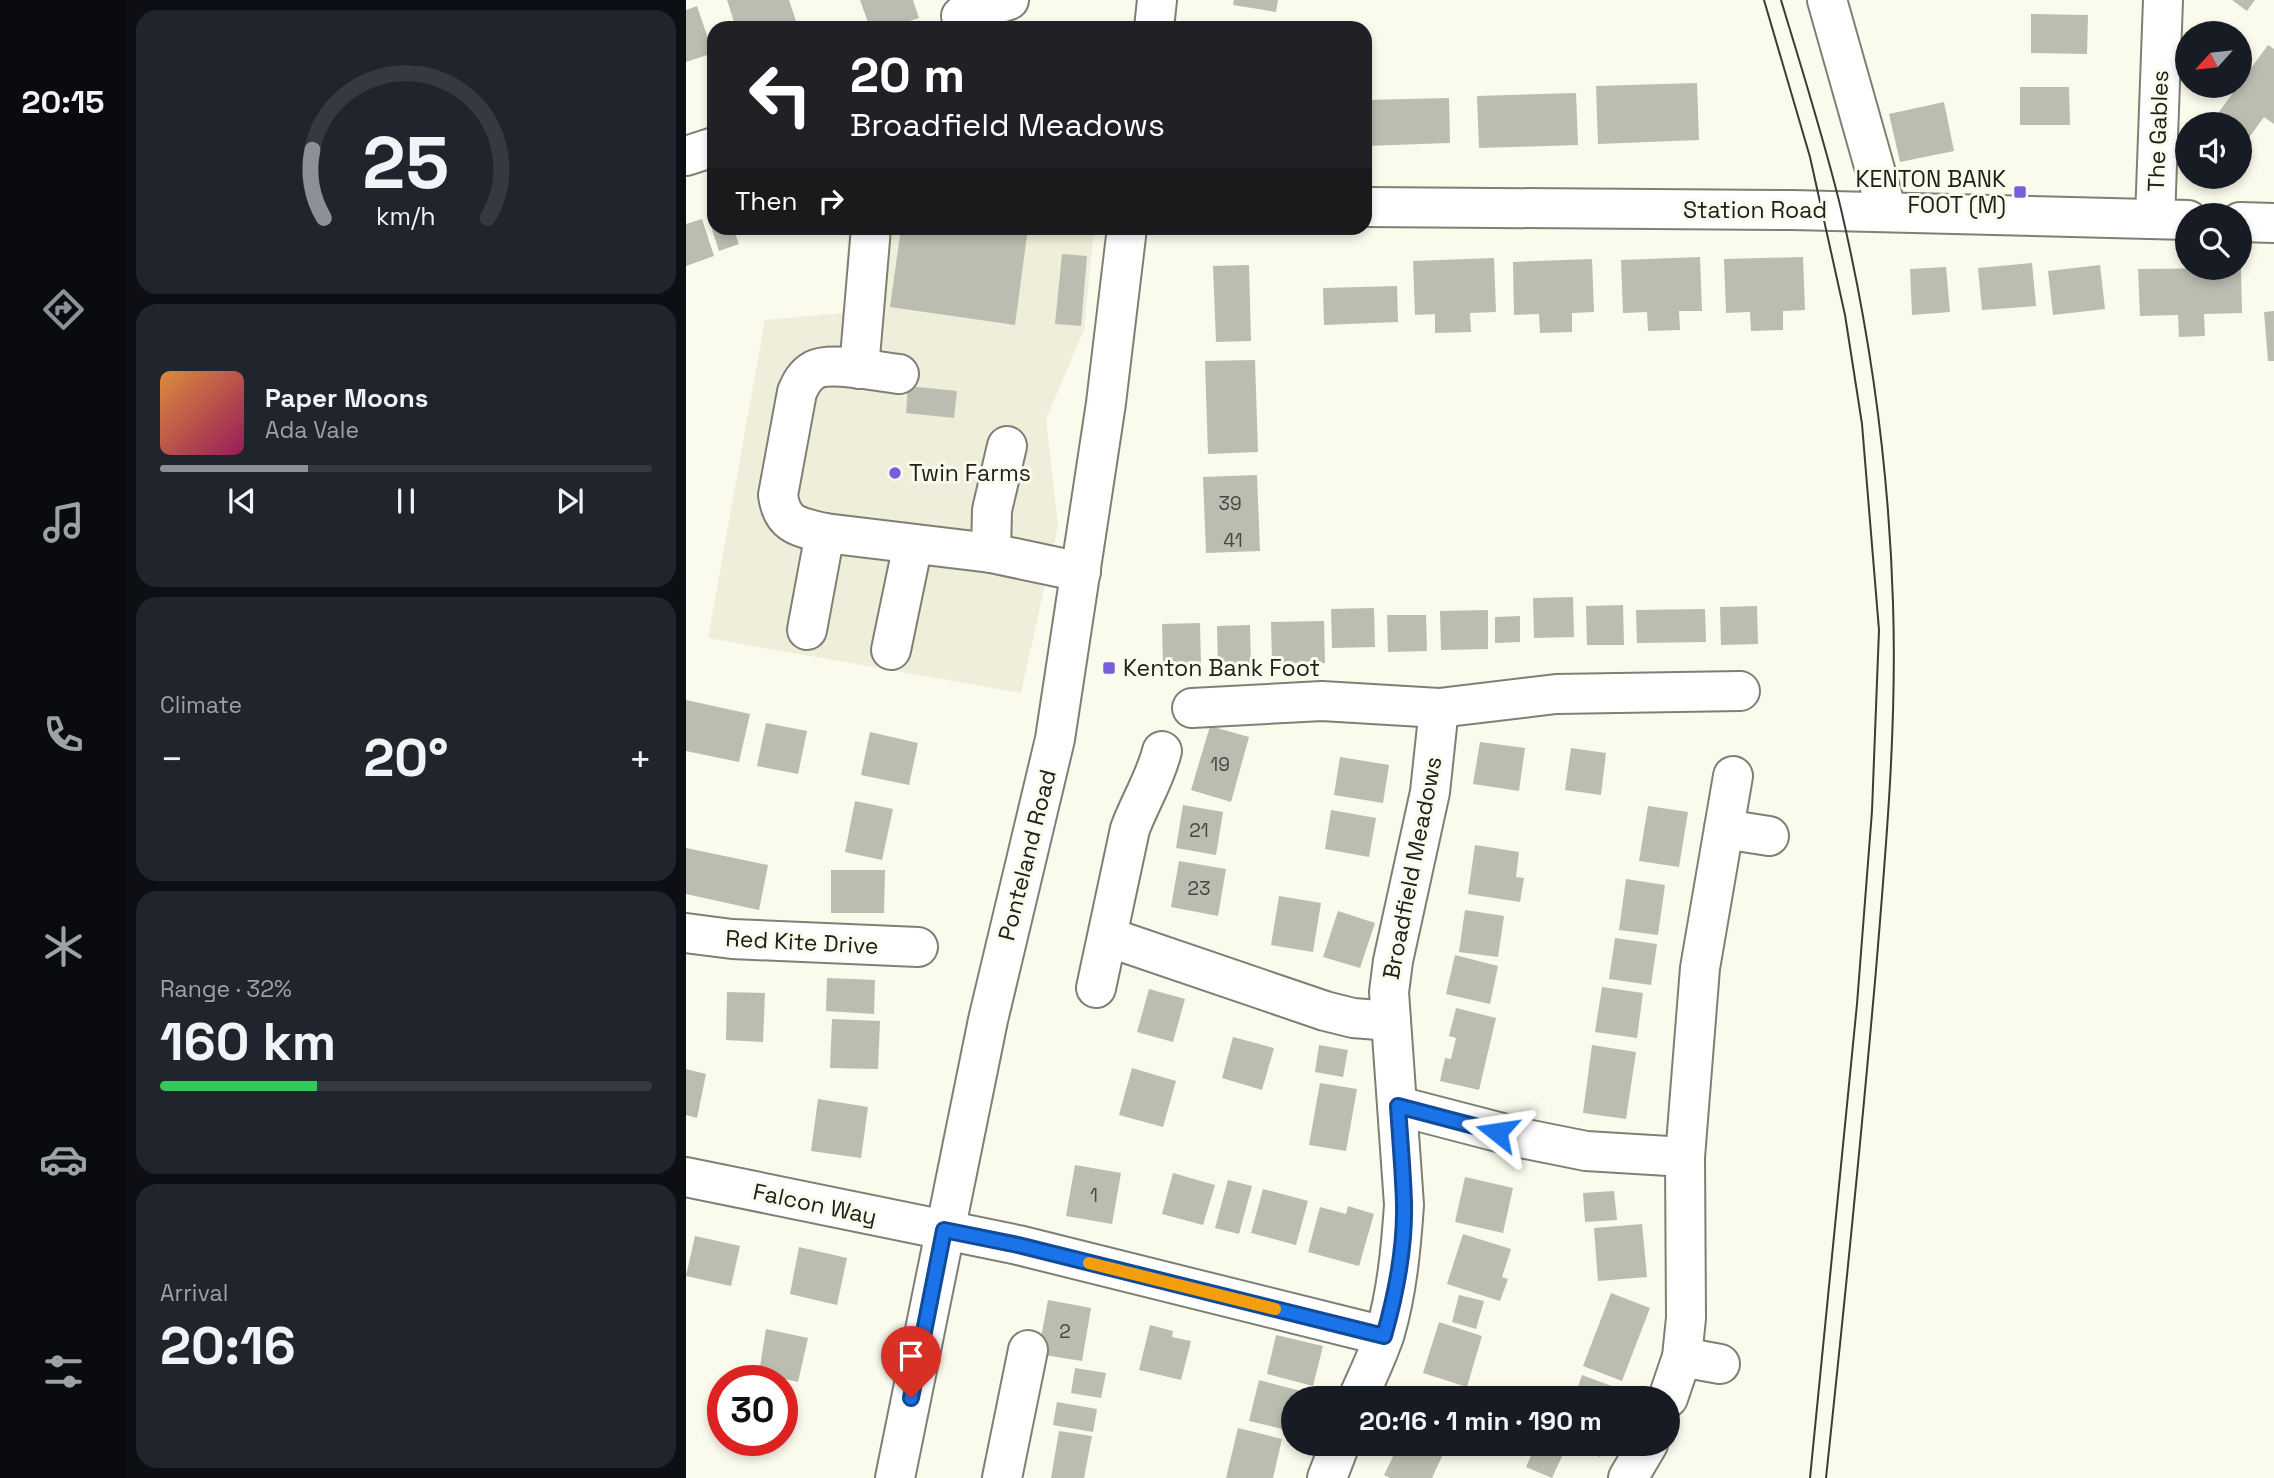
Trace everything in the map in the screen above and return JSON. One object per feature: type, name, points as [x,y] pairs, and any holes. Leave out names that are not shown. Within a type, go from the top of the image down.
[{"type":"street","points":[[961,16],[1009,0]]},
{"type":"street","points":[[1155,21],[1157,0]]},
{"type":"street","points":[[1827,0],[1887,212]]},
{"type":"street","name":"The Gables","points":[[2163,0],[2171,220]]},
{"type":"street","points":[[686,156],[707,149]]},
{"type":"street","name":"Station Road","points":[[1372,207],[1887,212],[2171,220]]},
{"type":"street","points":[[2252,222],[2274,223]]},
{"type":"street","points":[[859,369],[870,235]]},
{"type":"street","name":"Ponteland Road","points":[[895,1478],[988,1020],[1055,739],[1105,403],[1126,235]]},
{"type":"street","points":[[899,374],[826,366],[813,370],[804,378],[797,392],[778,495],[780,510],[789,521],[802,528],[825,533],[991,553],[1081,572]]},
{"type":"street","points":[[991,553],[992,510],[1007,446]]},
{"type":"street","points":[[807,630],[825,533]]},
{"type":"street","points":[[891,650],[913,544]]},
{"type":"street","points":[[1192,708],[1322,701],[1439,708],[1556,694],[1740,691]]},
{"type":"street","name":"Broadfield Meadows","points":[[1363,1386],[1384,1336],[1391,1310],[1402,1238],[1404,1205],[1389,992],[1393,961],[1430,792],[1439,708]]},
{"type":"street","points":[[1096,988],[1130,829],[1137,809],[1154,780],[1162,751]]},
{"type":"street","points":[[1672,1386],[1682,1357],[1686,1318],[1685,1157],[1700,968],[1733,776]]},
{"type":"street","points":[[1724,829],[1769,836]]},
{"type":"street","name":"Red Kite Drive","points":[[686,933],[732,940],[918,947]]},
{"type":"street","points":[[1108,937],[1325,1011],[1353,1018],[1391,1021]]},
{"type":"street","points":[[1398,1106],[1521,1138],[1586,1151],[1685,1157]]},
{"type":"street","name":"Falcon Way","points":[[686,1177],[1018,1245],[1384,1336]]},
{"type":"street","points":[[1002,1478],[1028,1350]]},
{"type":"street","points":[[1682,1357],[1720,1364]]},
{"type":"street","points":[[1327,1478],[1335,1456]]},
{"type":"street","points":[[1628,1478],[1641,1456]]},
{"type":"shaded area","name":"Twin Farms","points":[[848,235],[1093,235],[1084,330],[1046,419],[1058,526],[1021,693],[708,638],[765,320],[844,313]]},
{"type":"building","points":[[727,0],[789,0],[796,21],[734,21]]},
{"type":"building","points":[[860,0],[913,0],[919,18],[910,21],[868,21]]},
{"type":"building","points":[[1234,0],[1278,0],[1276,12],[1233,5]]},
{"type":"building","points":[[2232,0],[2255,0],[2247,11]]},
{"type":"building","points":[[697,6],[707,35],[707,55],[686,62],[686,10]]},
{"type":"building","points":[[2031,14],[2088,15],[2087,54],[2031,53]]},
{"type":"building","points":[[2268,45],[2274,49],[2274,124],[2264,117],[2252,134],[2252,112],[2219,112],[2229,98],[2252,98],[2252,67]]},
{"type":"building","points":[[1697,83],[1699,140],[1598,144],[1596,86]]},
{"type":"building","points":[[2020,87],[2069,87],[2070,125],[2020,125]]},
{"type":"building","points":[[1576,93],[1578,145],[1479,148],[1477,96]]},
{"type":"building","points":[[1449,98],[1450,143],[1372,146],[1372,100]]},
{"type":"building","points":[[1944,102],[1954,151],[1900,162],[1889,114]]},
{"type":"building","points":[[702,219],[714,256],[686,266],[686,224]]},
{"type":"building","points":[[714,235],[736,235],[739,244],[719,251]]},
{"type":"building","points":[[900,235],[1027,235],[1015,325],[890,307]]},
{"type":"building","points":[[1062,254],[1087,256],[1081,326],[1055,324]]},
{"type":"building","points":[[1700,257],[1702,311],[1679,311],[1680,330],[1648,331],[1647,312],[1623,313],[1621,260]]},
{"type":"building","points":[[1803,257],[1805,310],[1783,311],[1783,330],[1751,331],[1750,312],[1726,313],[1724,259]]},
{"type":"building","points":[[1494,258],[1496,312],[1470,313],[1471,332],[1435,333],[1435,314],[1415,315],[1413,261]]},
{"type":"building","points":[[1592,259],[1594,312],[1572,313],[1572,332],[1540,333],[1539,314],[1514,315],[1513,262]]},
{"type":"building","points":[[2032,263],[2036,306],[1982,310],[1978,268]]},
{"type":"building","points":[[1249,265],[1251,341],[1216,342],[1213,266]]},
{"type":"building","points":[[2100,265],[2105,309],[2053,315],[2048,271]]},
{"type":"building","points":[[1946,267],[1950,312],[1912,315],[1910,269]]},
{"type":"building","points":[[2138,269],[2175,269],[2175,280],[2241,280],[2242,313],[2204,314],[2205,336],[2179,337],[2178,315],[2140,316]]},
{"type":"building","points":[[1397,286],[1398,322],[1324,325],[1323,288]]},
{"type":"building","points":[[2274,311],[2274,361],[2268,361],[2264,312]]},
{"type":"building","points":[[1255,360],[1258,452],[1208,454],[1205,361]]},
{"type":"building","points":[[908,386],[957,391],[954,418],[906,413]]},
{"type":"building","points":[[1257,475],[1260,551],[1206,553],[1203,477]]},
{"type":"building","points":[[1573,597],[1574,637],[1534,638],[1533,598]]},
{"type":"building","points":[[1623,605],[1624,645],[1587,645],[1586,606]]},
{"type":"building","points":[[1757,606],[1758,644],[1721,645],[1720,607]]},
{"type":"building","points":[[1374,608],[1375,647],[1332,648],[1331,609]]},
{"type":"building","points":[[1705,609],[1706,642],[1637,643],[1636,610]]},
{"type":"building","points":[[1488,610],[1488,649],[1441,650],[1440,611]]},
{"type":"building","points":[[1387,615],[1426,615],[1427,651],[1388,652]]},
{"type":"building","points":[[1520,616],[1520,642],[1495,643],[1495,617]]},
{"type":"building","points":[[1324,621],[1325,663],[1272,664],[1271,622]]},
{"type":"building","points":[[1200,623],[1201,666],[1163,666],[1162,624]]},
{"type":"building","points":[[1250,625],[1251,666],[1218,667],[1217,626]]},
{"type":"building","points":[[686,700],[750,714],[739,762],[686,751]]},
{"type":"building","points":[[766,723],[807,731],[798,774],[757,766]]},
{"type":"building","points":[[1210,726],[1249,737],[1231,802],[1191,790]]},
{"type":"building","points":[[870,732],[918,743],[909,785],[861,775]]},
{"type":"building","points":[[1480,742],[1525,748],[1519,791],[1473,784]]},
{"type":"building","points":[[1571,748],[1606,753],[1601,795],[1565,790]]},
{"type":"building","points":[[1340,757],[1389,765],[1383,803],[1334,795]]},
{"type":"building","points":[[855,801],[893,809],[882,860],[845,852]]},
{"type":"building","points":[[1183,805],[1223,812],[1216,855],[1176,848]]},
{"type":"building","points":[[1648,806],[1688,812],[1679,867],[1639,861]]},
{"type":"building","points":[[1331,810],[1376,818],[1369,857],[1325,849]]},
{"type":"building","points":[[1475,845],[1519,852],[1516,877],[1524,878],[1520,902],[1468,894]]},
{"type":"building","points":[[686,848],[768,865],[759,910],[686,894]]},
{"type":"building","points":[[1179,861],[1226,869],[1218,916],[1171,907]]},
{"type":"building","points":[[831,870],[885,870],[884,913],[831,913]]},
{"type":"building","points":[[1626,879],[1665,885],[1658,935],[1619,930]]},
{"type":"building","points":[[1279,896],[1321,903],[1313,952],[1271,945]]},
{"type":"building","points":[[1465,910],[1504,916],[1498,957],[1459,952]]},
{"type":"building","points":[[1338,911],[1375,923],[1360,968],[1323,957]]},
{"type":"building","points":[[1615,938],[1657,944],[1651,985],[1609,979]]},
{"type":"building","points":[[1455,955],[1498,966],[1490,1004],[1446,994]]},
{"type":"building","points":[[827,978],[875,980],[874,1014],[826,1011]]},
{"type":"building","points":[[1602,987],[1643,993],[1637,1038],[1595,1032]]},
{"type":"building","points":[[1149,989],[1185,999],[1173,1042],[1137,1032]]},
{"type":"building","points":[[727,992],[765,993],[763,1042],[726,1040]]},
{"type":"building","points":[[1456,1008],[1496,1018],[1479,1090],[1440,1081],[1445,1058],[1451,1059],[1456,1038],[1449,1036]]},
{"type":"building","points":[[832,1019],[880,1021],[878,1069],[830,1068]]},
{"type":"building","points":[[1233,1037],[1274,1048],[1262,1090],[1222,1078]]},
{"type":"building","points":[[1319,1045],[1348,1050],[1343,1077],[1315,1072]]},
{"type":"building","points":[[1592,1045],[1636,1052],[1626,1119],[1583,1113]]},
{"type":"building","points":[[1132,1068],[1176,1081],[1163,1127],[1119,1115]]},
{"type":"building","points":[[686,1069],[706,1074],[697,1118],[686,1115]]},
{"type":"building","points":[[1320,1083],[1357,1089],[1346,1151],[1309,1145]]},
{"type":"building","points":[[818,1099],[868,1107],[861,1158],[811,1151]]},
{"type":"building","points":[[1075,1165],[1121,1173],[1112,1224],[1066,1216]]},
{"type":"building","points":[[1173,1173],[1215,1185],[1203,1225],[1162,1214]]},
{"type":"building","points":[[1465,1177],[1513,1188],[1503,1233],[1455,1222]]},
{"type":"building","points":[[1228,1180],[1252,1186],[1239,1234],[1215,1228]]},
{"type":"building","points":[[1263,1189],[1308,1201],[1296,1245],[1251,1233]]},
{"type":"building","points":[[1614,1191],[1617,1220],[1585,1222],[1583,1193]]},
{"type":"building","points":[[1348,1206],[1374,1214],[1359,1266],[1308,1252],[1320,1207],[1346,1214]]},
{"type":"building","points":[[1642,1224],[1647,1277],[1598,1281],[1594,1228]]},
{"type":"building","points":[[1463,1234],[1511,1249],[1502,1277],[1508,1279],[1500,1301],[1447,1284]]},
{"type":"building","points":[[695,1236],[740,1246],[731,1286],[686,1276]]},
{"type":"building","points":[[799,1247],[847,1258],[837,1305],[790,1294]]},
{"type":"building","points":[[1611,1293],[1650,1308],[1622,1381],[1583,1366]]},
{"type":"building","points":[[1459,1295],[1484,1301],[1476,1329],[1452,1322]]},
{"type":"building","points":[[1048,1300],[1091,1308],[1082,1361],[1038,1354]]},
{"type":"building","points":[[1439,1322],[1482,1336],[1467,1386],[1423,1373]]},
{"type":"building","points":[[1150,1325],[1173,1331],[1172,1337],[1191,1341],[1181,1380],[1139,1370]]},
{"type":"building","points":[[766,1329],[808,1338],[798,1382],[798,1365],[760,1365]]},
{"type":"building","points":[[1276,1335],[1323,1346],[1313,1386],[1267,1374]]},
{"type":"building","points":[[1075,1368],[1106,1373],[1101,1398],[1071,1393]]},
{"type":"building","points":[[1582,1375],[1612,1386],[1578,1386]]},
{"type":"building","points":[[1259,1380],[1282,1386],[1281,1429],[1249,1421]]},
{"type":"building","points":[[1057,1402],[1097,1409],[1093,1432],[1053,1425]]},
{"type":"building","points":[[1238,1428],[1281,1439],[1273,1478],[1226,1478]]},
{"type":"building","points":[[1059,1431],[1092,1436],[1084,1478],[1051,1478]]},
{"type":"building","points":[[1393,1456],[1442,1456],[1432,1478],[1390,1478],[1384,1475]]},
{"type":"building","points":[[1531,1456],[1562,1456],[1552,1478],[1526,1467]]},
{"type":"tram line","points":[[1764,0],[1810,157],[1845,315],[1862,424],[1879,630],[1872,811],[1857,1004],[1810,1478]]},
{"type":"tram line","points":[[1781,0],[1841,209],[1861,306],[1883,454],[1893,603],[1890,787],[1876,970],[1826,1478]]},
{"type":"slow traffic","points":[[1089,1263],[1275,1309]]},
{"type":"place","name":"KENTON BANK FOOT (M)","points":[[2020,192]]},
{"type":"place","name":"Twin Farms","points":[[895,473]]},
{"type":"place","name":"Kenton Bank Foot","points":[[1109,668]]},
{"type":"route","points":[[911,1398],[944,1230],[1018,1245],[1384,1336],[1391,1310],[1402,1238],[1404,1205],[1398,1106],[1497,1132]]}]
